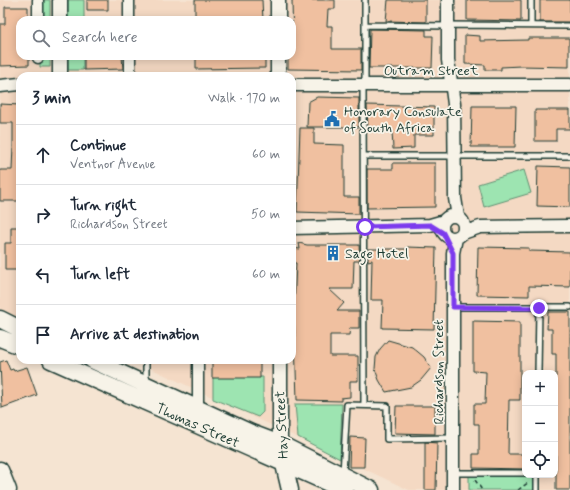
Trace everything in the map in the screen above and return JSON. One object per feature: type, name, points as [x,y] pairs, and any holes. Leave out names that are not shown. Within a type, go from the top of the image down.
[{"type":"main road","points":[[60,0],[60,16]]},
{"type":"main road","points":[[278,0],[278,16]]},
{"type":"main road","points":[[60,60],[60,72]]},
{"type":"main road","points":[[278,60],[278,72]]},
{"type":"main road","points":[[0,320],[16,326]]},
{"type":"main road","points":[[0,338],[16,344]]},
{"type":"main road","name":"Thomas Street","points":[[64,364],[283,463],[343,483],[371,490]]},
{"type":"main road","name":"Thomas Street","points":[[101,364],[198,409],[280,444],[343,483]]},
{"type":"main road","name":"Hay Street","points":[[280,364],[280,444],[290,490]]},
{"type":"main road","points":[[0,470],[8,490]]},
{"type":"street","points":[[38,0],[38,16]]},
{"type":"street","points":[[129,0],[129,16]]},
{"type":"street","points":[[448,0],[448,60],[454,104],[455,156],[455,198],[452,227]]},
{"type":"street","points":[[130,60],[130,72]]},
{"type":"street","name":"Outram Street","points":[[296,85],[570,85]]},
{"type":"street","points":[[0,86],[16,86]]},
{"type":"street","points":[[296,228],[430,225],[452,227],[570,226]]},
{"type":"street","name":"Richardson Street","points":[[452,227],[453,490]]},
{"type":"street","points":[[198,364],[198,409]]},
{"type":"lane","points":[[364,405],[365,0]]},
{"type":"lane","points":[[531,0],[531,25]]},
{"type":"lane","points":[[365,25],[570,26]]},
{"type":"lane","points":[[364,156],[570,156]]},
{"type":"lane","points":[[453,307],[570,308]]},
{"type":"lane","points":[[538,370],[539,308]]},
{"type":"lane","points":[[146,364],[146,384]]},
{"type":"lane","points":[[343,483],[347,405],[387,406],[387,439],[453,438]]},
{"type":"lane","points":[[453,473],[522,473]]},
{"type":"lane","points":[[537,478],[537,490]]},
{"type":"path","points":[[473,478],[482,490]]},
{"type":"path","points":[[518,490],[534,478]]},
{"type":"shaded area","points":[[0,0],[570,0],[570,490],[409,490],[141,364],[296,364],[296,72],[16,72],[16,317],[0,309]]},
{"type":"green space","points":[[41,0],[50,0],[50,16],[40,16]]},
{"type":"green space","points":[[68,0],[84,0],[84,16],[68,16]]},
{"type":"green space","points":[[40,60],[50,60],[50,67],[40,67]]},
{"type":"green space","points":[[68,60],[83,60],[83,70],[68,70]]},
{"type":"green space","points":[[524,170],[531,193],[484,207],[478,184]]},
{"type":"green space","points":[[213,377],[263,377],[263,412],[258,417],[213,399]]},
{"type":"green space","points":[[295,404],[342,404],[340,459],[298,437]]},
{"type":"green space","points":[[469,476],[522,476],[522,478],[533,478],[535,480],[535,490],[469,490]]},
{"type":"building","points":[[87,0],[108,0],[108,10],[87,10]]},
{"type":"building","points":[[195,0],[262,0],[263,16],[195,16]]},
{"type":"building","points":[[292,0],[335,0],[335,9],[328,9],[327,26],[332,26],[332,49],[361,49],[361,70],[288,69],[288,60],[296,60],[296,16],[292,16]]},
{"type":"building","points":[[388,0],[426,0],[426,22],[386,21]]},
{"type":"building","points":[[467,0],[521,0],[521,21],[467,20]]},
{"type":"building","points":[[540,0],[570,0],[570,22],[540,22]]},
{"type":"building","points":[[5,7],[28,7],[28,16],[16,16],[16,60],[29,60],[29,65],[0,66],[0,24],[5,24]]},
{"type":"building","points":[[370,29],[426,30],[426,36],[433,36],[432,68],[369,68]]},
{"type":"building","points":[[465,35],[480,36],[480,41],[528,40],[528,38],[569,38],[569,67],[521,66],[501,67],[501,70],[485,70],[485,65],[465,64]]},
{"type":"building","points":[[84,60],[122,60],[123,69],[84,70]]},
{"type":"building","points":[[196,60],[265,60],[265,68],[196,69]]},
{"type":"building","points":[[317,97],[359,98],[359,127],[307,127],[308,102]]},
{"type":"building","points":[[0,104],[16,105],[16,201],[0,201],[0,170],[12,170],[13,123],[0,123]]},
{"type":"building","points":[[367,105],[434,107],[434,135],[414,135],[414,148],[393,149],[392,131],[368,130]]},
{"type":"building","points":[[472,106],[516,106],[515,147],[471,147]]},
{"type":"building","points":[[535,110],[570,110],[570,129],[556,129],[556,141],[535,141]]},
{"type":"building","points":[[300,128],[314,128],[314,144],[344,145],[344,197],[359,197],[359,214],[297,212]]},
{"type":"building","points":[[393,163],[435,163],[435,207],[367,208],[367,169],[393,169]]},
{"type":"building","points":[[538,166],[570,167],[570,207],[537,206]]},
{"type":"building","points":[[11,227],[16,227],[16,270],[5,270],[5,243],[11,243]]},
{"type":"building","points":[[299,243],[307,245],[359,245],[360,261],[354,261],[353,289],[329,289],[344,303],[337,311],[359,311],[359,328],[350,328],[349,335],[330,335],[330,356],[358,356],[358,381],[350,381],[350,397],[341,398],[341,401],[297,400],[296,248],[300,249]]},
{"type":"building","points":[[407,247],[436,248],[434,329],[382,328],[383,300],[371,300],[372,260],[368,261],[368,249],[407,249]]},
{"type":"building","points":[[478,247],[529,248],[529,251],[570,252],[570,287],[529,286],[529,296],[477,295]]},
{"type":"building","points":[[548,312],[570,312],[570,490],[556,490],[556,478],[558,478],[558,370],[556,370],[556,354],[552,354],[552,329],[547,329]]},
{"type":"building","points":[[473,321],[520,322],[520,400],[509,400],[508,454],[522,454],[522,469],[473,468],[473,454],[479,454],[479,424],[474,424],[474,404],[485,404],[486,372],[473,371]]},
{"type":"building","points":[[388,340],[412,347],[424,357],[431,368],[421,380],[411,387],[386,392],[379,380],[375,369],[376,357],[380,349]]},
{"type":"building","points":[[6,360],[10,370],[13,369],[14,371],[27,367],[37,395],[2,408],[0,362]]},
{"type":"building","points":[[212,364],[260,364],[260,378],[212,378]]},
{"type":"building","points":[[396,406],[435,406],[435,434],[395,433]]},
{"type":"building","points":[[350,437],[365,438],[364,467],[349,467]]},
{"type":"building","points":[[425,442],[437,443],[436,490],[425,490]]},
{"type":"place","name":"Honorary Consulate of South Africa","points":[[332,119]]},
{"type":"place","name":"Sage Hotel","points":[[333,253]]},
{"type":"route","points":[[365,227],[430,225],[443,233],[453,253],[453,307],[539,308]]}]
